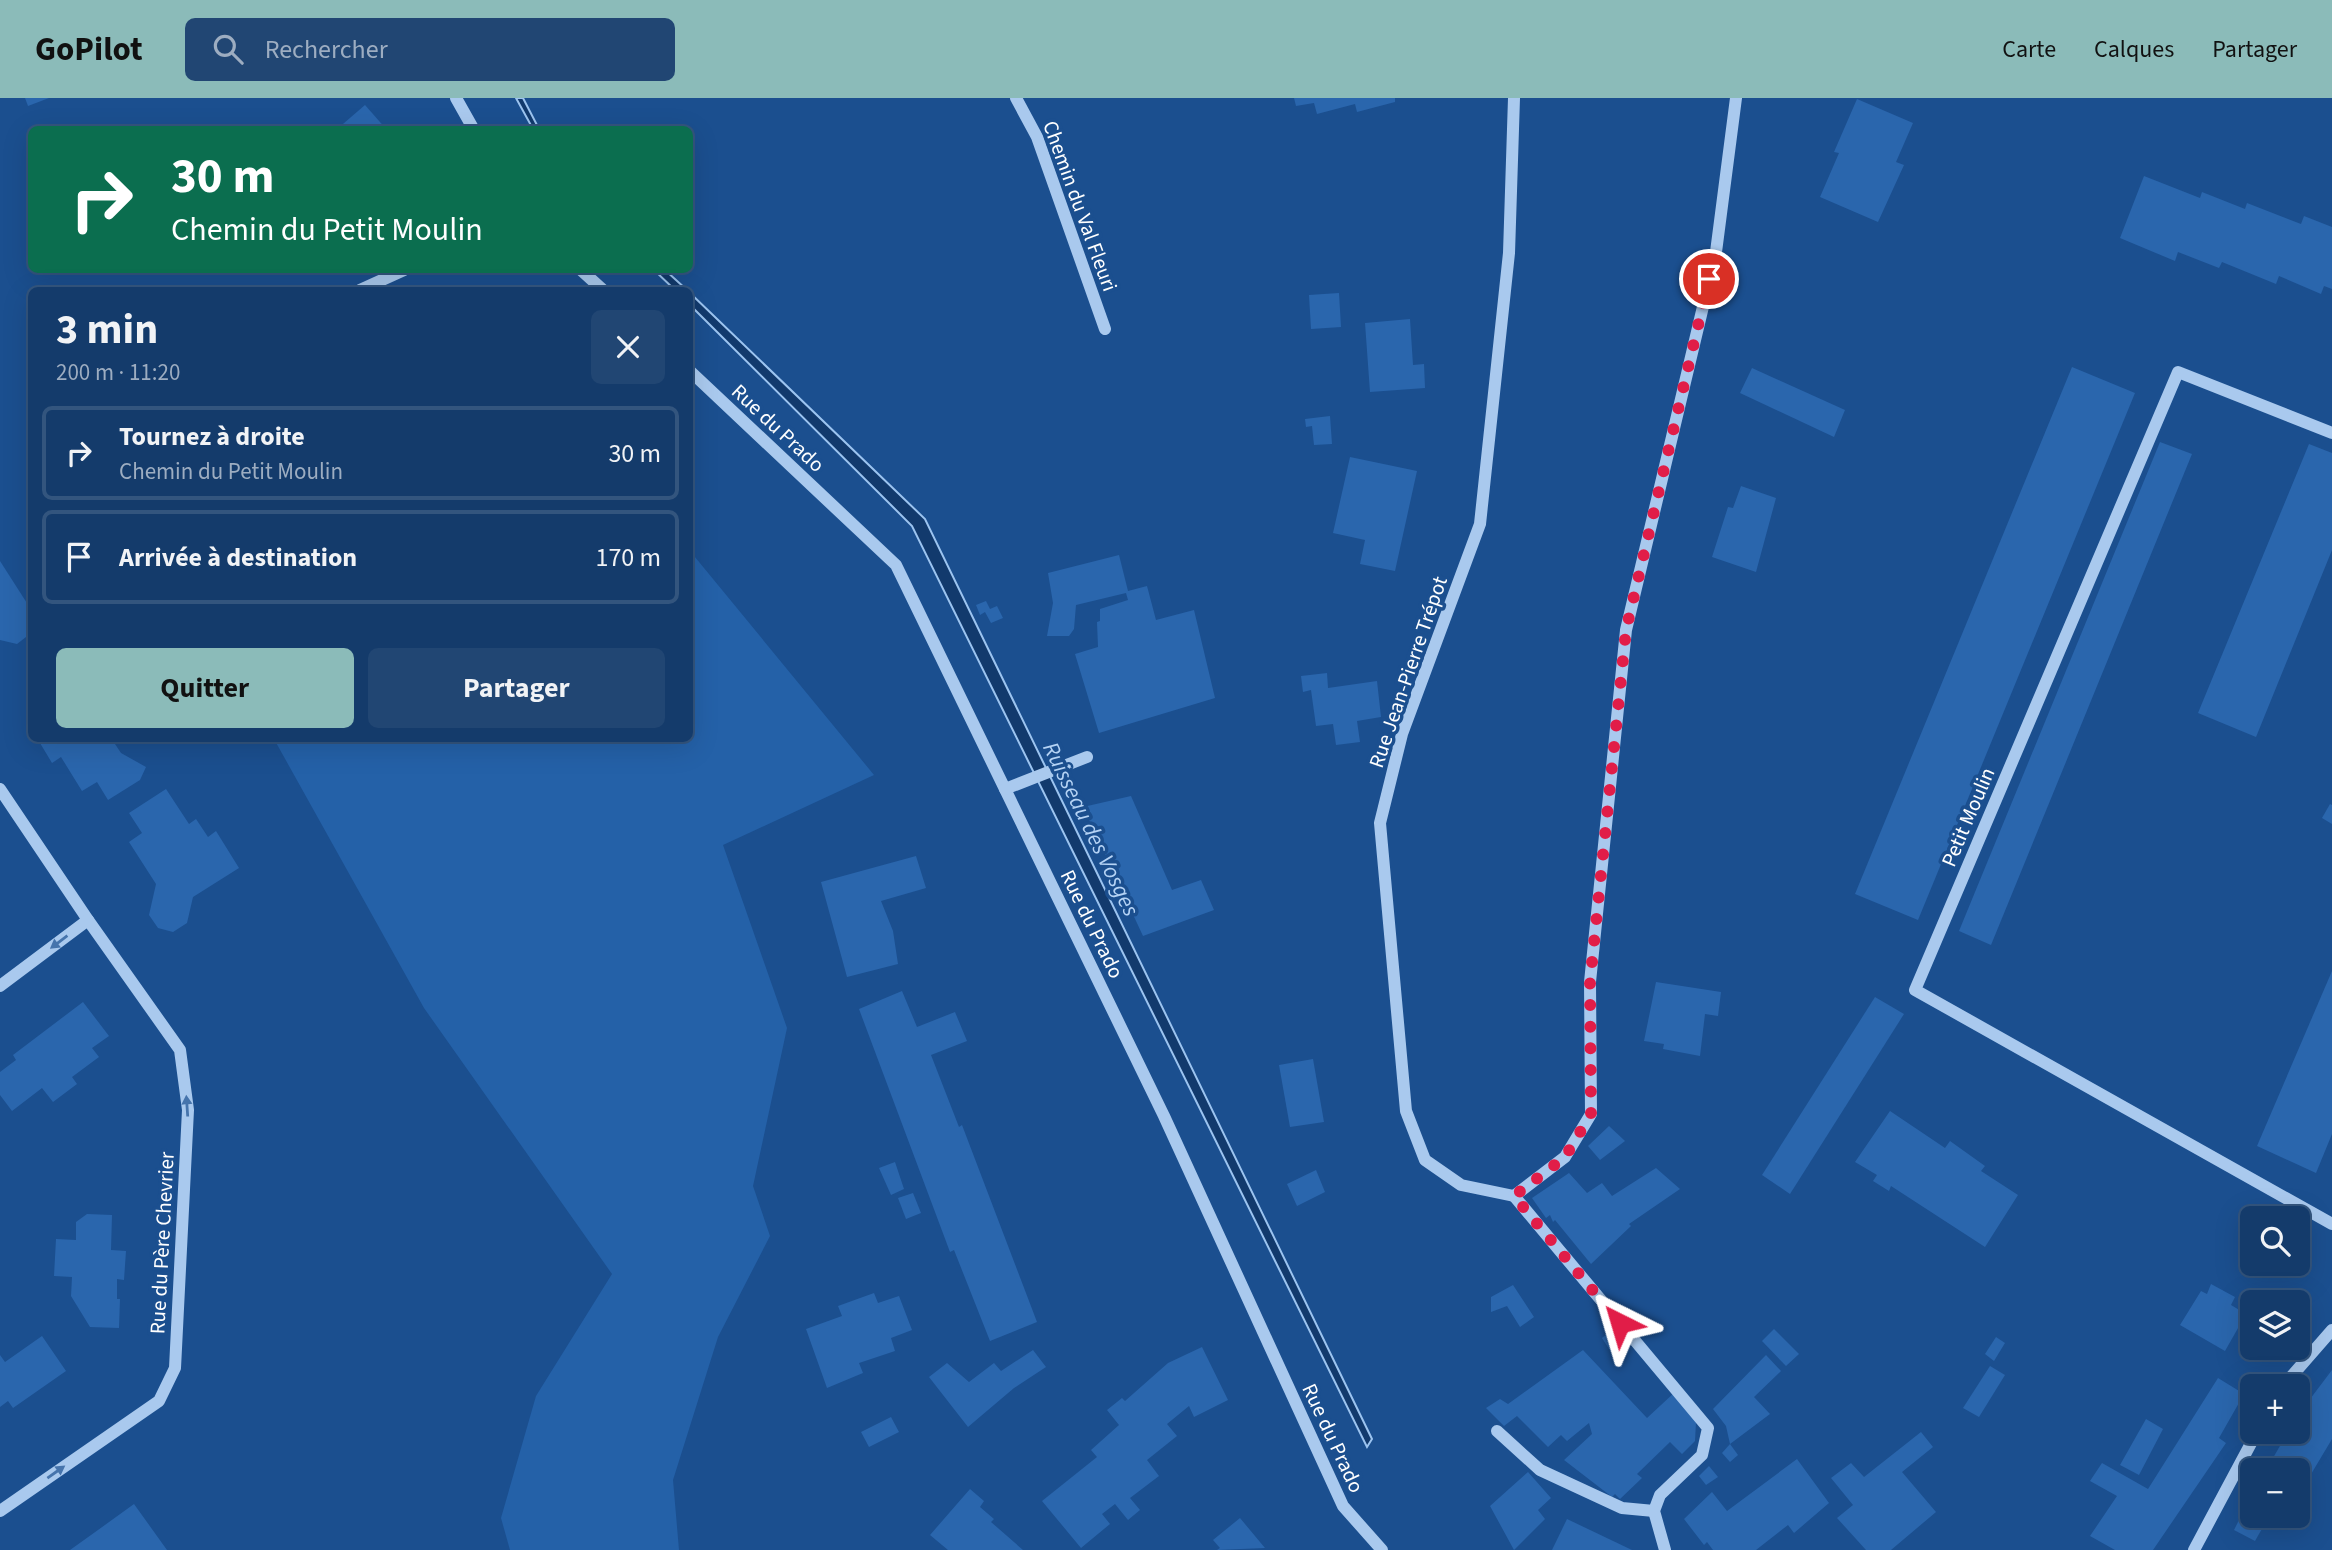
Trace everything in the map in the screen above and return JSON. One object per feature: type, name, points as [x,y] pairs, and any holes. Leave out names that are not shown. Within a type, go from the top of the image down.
[{"type":"street","points":[[456,98],[472,126]]},
{"type":"street","name":"Chemin du Val Fleuri","points":[[1016,98],[1037,137],[1105,329]]},
{"type":"street","name":"Rue Jean-Pierre Trépot","points":[[1514,98],[1509,253],[1480,524],[1402,734],[1380,823],[1406,1111],[1424,1160],[1461,1185],[1514,1196]]},
{"type":"street","points":[[1664,1550],[1654,1511],[1660,1495],[1702,1455],[1708,1429],[1514,1196],[1565,1157],[1591,1114],[1590,982],[1626,630],[1716,252],[1736,98]]},
{"type":"street","points":[[367,287],[397,273]]},
{"type":"street","points":[[584,273],[600,287]]},
{"type":"street","name":"Petit Moulin","points":[[2332,433],[2178,372],[1915,990],[2332,1224]]},
{"type":"street","name":"Rue du Prado","points":[[693,374],[896,565],[1164,1116],[1343,1506],[1382,1550]]},
{"type":"street","points":[[1005,789],[1087,757]]},
{"type":"street","name":"Rue du Père Chevrier","points":[[0,789],[88,920],[180,1049],[188,1110],[175,1368],[159,1401],[0,1511]]},
{"type":"street","points":[[0,986],[88,920]]},
{"type":"street","points":[[2294,1374],[2332,1330]]},
{"type":"street","points":[[1497,1431],[1540,1470],[1622,1508],[1654,1511]]},
{"type":"street","points":[[2194,1550],[2251,1444]]},
{"type":"shaded area","points":[[516,98],[523,98],[537,126],[531,126]]},
{"type":"shaded area","points":[[657,273],[668,273],[684,287],[672,287]]},
{"type":"shaded area","points":[[693,296],[925,519],[1372,1439],[1367,1447],[912,526],[693,308]]},
{"type":"shaded area","points":[[693,555],[874,775],[723,845],[787,1028],[753,1186],[770,1236],[718,1337],[673,1480],[679,1550],[510,1550],[501,1518],[536,1396],[612,1274],[424,1008],[276,742],[693,742]]},
{"type":"building","points":[[25,98],[49,98],[28,106]]},
{"type":"building","points":[[1294,98],[1395,98],[1395,102],[1357,112],[1355,104],[1317,114],[1314,103],[1296,106]]},
{"type":"building","points":[[1857,99],[1913,123],[1896,162],[1904,165],[1878,222],[1820,197],[1839,153],[1834,152]]},
{"type":"building","points":[[365,105],[383,126],[341,126]]},
{"type":"building","points":[[2144,176],[2200,198],[2202,192],[2245,209],[2247,203],[2301,224],[2304,216],[2332,227],[2332,289],[2324,286],[2321,294],[2279,276],[2276,284],[2222,262],[2219,268],[2178,252],[2175,261],[2120,238]]},
{"type":"building","points":[[1339,293],[1341,327],[1311,329],[1309,295]]},
{"type":"building","points":[[1410,319],[1413,365],[1424,364],[1425,388],[1370,392],[1365,323]]},
{"type":"building","points":[[2072,367],[2135,393],[1918,920],[1855,894]]},
{"type":"building","points":[[1752,368],[1845,410],[1834,437],[1740,393]]},
{"type":"building","points":[[1330,416],[1332,444],[1314,445],[1312,426],[1306,427],[1305,419]]},
{"type":"building","points":[[2160,442],[2192,454],[1991,945],[1959,931]]},
{"type":"building","points":[[2309,444],[2332,453],[2332,550],[2256,737],[2198,713]]},
{"type":"building","points":[[1350,457],[1417,471],[1395,571],[1360,564],[1365,540],[1333,533]]},
{"type":"building","points":[[1741,486],[1776,498],[1756,572],[1712,557],[1728,507],[1733,508]]},
{"type":"building","points":[[1119,555],[1128,591],[1147,586],[1156,620],[1194,610],[1215,698],[1099,733],[1075,654],[1098,647],[1097,622],[1100,621],[1100,609],[1128,600],[1126,593],[1076,605],[1074,629],[1069,636],[1047,636],[1053,603],[1048,573]]},
{"type":"building","points":[[0,561],[28,605],[28,628],[26,637],[17,644],[0,640]]},
{"type":"building","points":[[986,601],[990,609],[997,606],[1003,618],[991,623],[985,612],[980,615],[976,605]]},
{"type":"building","points":[[1327,673],[1328,688],[1377,681],[1381,717],[1357,721],[1360,742],[1336,745],[1333,724],[1316,726],[1311,690],[1303,692],[1301,676]]},
{"type":"building","points":[[39,742],[114,742],[121,753],[146,767],[140,780],[108,800],[97,782],[82,791],[61,757],[52,763]]},
{"type":"building","points":[[166,789],[189,824],[196,819],[208,837],[216,831],[239,868],[193,897],[187,923],[173,932],[158,928],[149,915],[156,884],[129,842],[142,833],[129,813]]},
{"type":"building","points":[[1131,796],[1172,890],[1201,880],[1214,910],[1143,936],[1083,807]]},
{"type":"building","points":[[2330,804],[2332,805],[2332,824],[2322,818]]},
{"type":"building","points":[[916,856],[926,888],[881,901],[893,931],[898,964],[847,977],[821,882]]},
{"type":"building","points":[[2332,971],[2332,1134],[2316,1173],[2257,1146]]},
{"type":"building","points":[[1656,982],[1721,992],[1718,1016],[1705,1014],[1700,1056],[1663,1049],[1664,1044],[1644,1041]]},
{"type":"building","points":[[902,991],[917,1027],[955,1012],[967,1041],[931,1055],[959,1127],[962,1125],[1037,1322],[990,1341],[954,1250],[950,1252],[859,1009]]},
{"type":"building","points":[[1875,997],[1904,1014],[1790,1194],[1762,1175]]},
{"type":"building","points":[[83,1002],[109,1036],[92,1048],[99,1057],[72,1077],[77,1084],[53,1102],[42,1088],[12,1111],[0,1095],[0,1072],[16,1060],[13,1055]]},
{"type":"building","points":[[1313,1059],[1324,1122],[1290,1127],[1279,1065]]},
{"type":"building","points":[[1890,1111],[1945,1148],[1950,1141],[1985,1166],[1981,1171],[2018,1195],[1985,1247],[1891,1186],[1889,1191],[1873,1181],[1877,1175],[1855,1162]]},
{"type":"building","points":[[1609,1126],[1625,1141],[1600,1160],[1588,1146]]},
{"type":"building","points":[[895,1162],[904,1189],[891,1195],[879,1168]]},
{"type":"building","points":[[1656,1168],[1680,1189],[1629,1224],[1631,1226],[1591,1264],[1555,1220],[1553,1222],[1550,1215],[1546,1218],[1532,1198],[1569,1173],[1587,1193],[1602,1183],[1612,1196]]},
{"type":"building","points":[[1316,1170],[1325,1192],[1297,1206],[1287,1184]]},
{"type":"building","points":[[913,1193],[921,1213],[906,1219],[898,1198]]},
{"type":"building","points":[[87,1214],[112,1215],[111,1250],[126,1251],[124,1280],[117,1279],[117,1299],[120,1299],[119,1328],[90,1327],[71,1296],[72,1277],[54,1276],[56,1239],[76,1240],[76,1222]]},
{"type":"building","points":[[2211,1284],[2235,1297],[2231,1305],[2240,1310],[2240,1325],[2225,1351],[2180,1325],[2201,1291],[2207,1294]]},
{"type":"building","points":[[1513,1285],[1534,1317],[1520,1327],[1507,1306],[1491,1312],[1491,1297]]},
{"type":"building","points":[[874,1293],[878,1303],[899,1296],[912,1330],[891,1338],[895,1351],[859,1363],[863,1373],[827,1388],[806,1329],[842,1316],[838,1306]]},
{"type":"building","points":[[1617,1326],[1628,1339],[1611,1352],[1602,1338]]},
{"type":"building","points":[[1774,1329],[1799,1354],[1786,1366],[1762,1341]]},
{"type":"building","points":[[42,1336],[66,1371],[13,1408],[8,1401],[0,1407],[0,1355],[5,1362]]},
{"type":"building","points":[[1996,1337],[2005,1343],[1994,1361],[1985,1354]]},
{"type":"building","points":[[1202,1347],[1228,1400],[1194,1417],[1189,1406],[1167,1424],[1177,1436],[1147,1460],[1159,1476],[1130,1498],[1140,1510],[1128,1520],[1115,1504],[1102,1514],[1110,1524],[1081,1548],[1042,1501],[1097,1457],[1091,1450],[1119,1425],[1107,1410],[1122,1398],[1125,1401],[1168,1363]]},
{"type":"building","points":[[1033,1350],[1046,1367],[1014,1388],[968,1427],[929,1377],[947,1363],[969,1382],[994,1363],[1001,1371]]},
{"type":"building","points":[[1583,1350],[1647,1418],[1675,1392],[1696,1422],[1695,1441],[1682,1454],[1670,1442],[1637,1474],[1642,1478],[1620,1499],[1615,1494],[1612,1497],[1564,1460],[1592,1434],[1589,1423],[1567,1441],[1561,1435],[1548,1447],[1517,1416],[1504,1426],[1486,1408],[1500,1399],[1508,1404]]},
{"type":"building","points":[[1766,1355],[1781,1371],[1754,1397],[1770,1414],[1730,1444],[1726,1426],[1713,1409]]},
{"type":"building","points":[[1990,1366],[2005,1375],[1979,1417],[1963,1408]]},
{"type":"building","points":[[2332,1370],[2332,1439],[2310,1476],[2310,1458],[2273,1458],[2281,1444],[2310,1444],[2310,1399]]},
{"type":"building","points":[[2218,1378],[2240,1392],[2240,1401],[2219,1438],[2226,1443],[2153,1550],[2115,1550],[2090,1536],[2117,1496],[2090,1481],[2102,1463],[2148,1489]]},
{"type":"building","points":[[891,1417],[899,1432],[869,1447],[861,1432]]},
{"type":"building","points":[[2146,1419],[2163,1429],[2139,1475],[2120,1465]]},
{"type":"building","points":[[1921,1432],[1933,1447],[1902,1472],[1936,1512],[1891,1550],[1866,1550],[1837,1518],[1853,1505],[1831,1478],[1851,1463],[1864,1477]]},
{"type":"building","points":[[1730,1444],[1738,1455],[1730,1462],[1722,1453]]},
{"type":"building","points":[[1797,1459],[1829,1503],[1794,1533],[1788,1525],[1756,1550],[1713,1550],[1707,1542],[1704,1545],[1684,1519],[1712,1492],[1727,1511]]},
{"type":"building","points":[[1709,1466],[1718,1477],[1706,1485],[1699,1476]]},
{"type":"building","points":[[1528,1472],[1551,1498],[1538,1510],[1545,1519],[1514,1550],[1490,1506]]},
{"type":"building","points":[[970,1489],[984,1501],[980,1507],[994,1519],[991,1522],[1023,1550],[948,1550],[930,1535]]},
{"type":"building","points":[[134,1504],[167,1550],[70,1550],[98,1530]]},
{"type":"building","points":[[1240,1518],[1265,1548],[1217,1550],[1220,1548],[1213,1540]]},
{"type":"building","points":[[2240,1518],[2240,1528],[2262,1528],[2255,1541],[2234,1530]]},
{"type":"building","points":[[1567,1519],[1632,1550],[1552,1550]]},
{"type":"route","points":[[1620,1323],[1514,1196],[1565,1157],[1591,1114],[1590,982],[1626,630],[1709,279]]},
{"type":"water label","name":"Ruisseau des Vosges","points":[[1091,829]]}]
